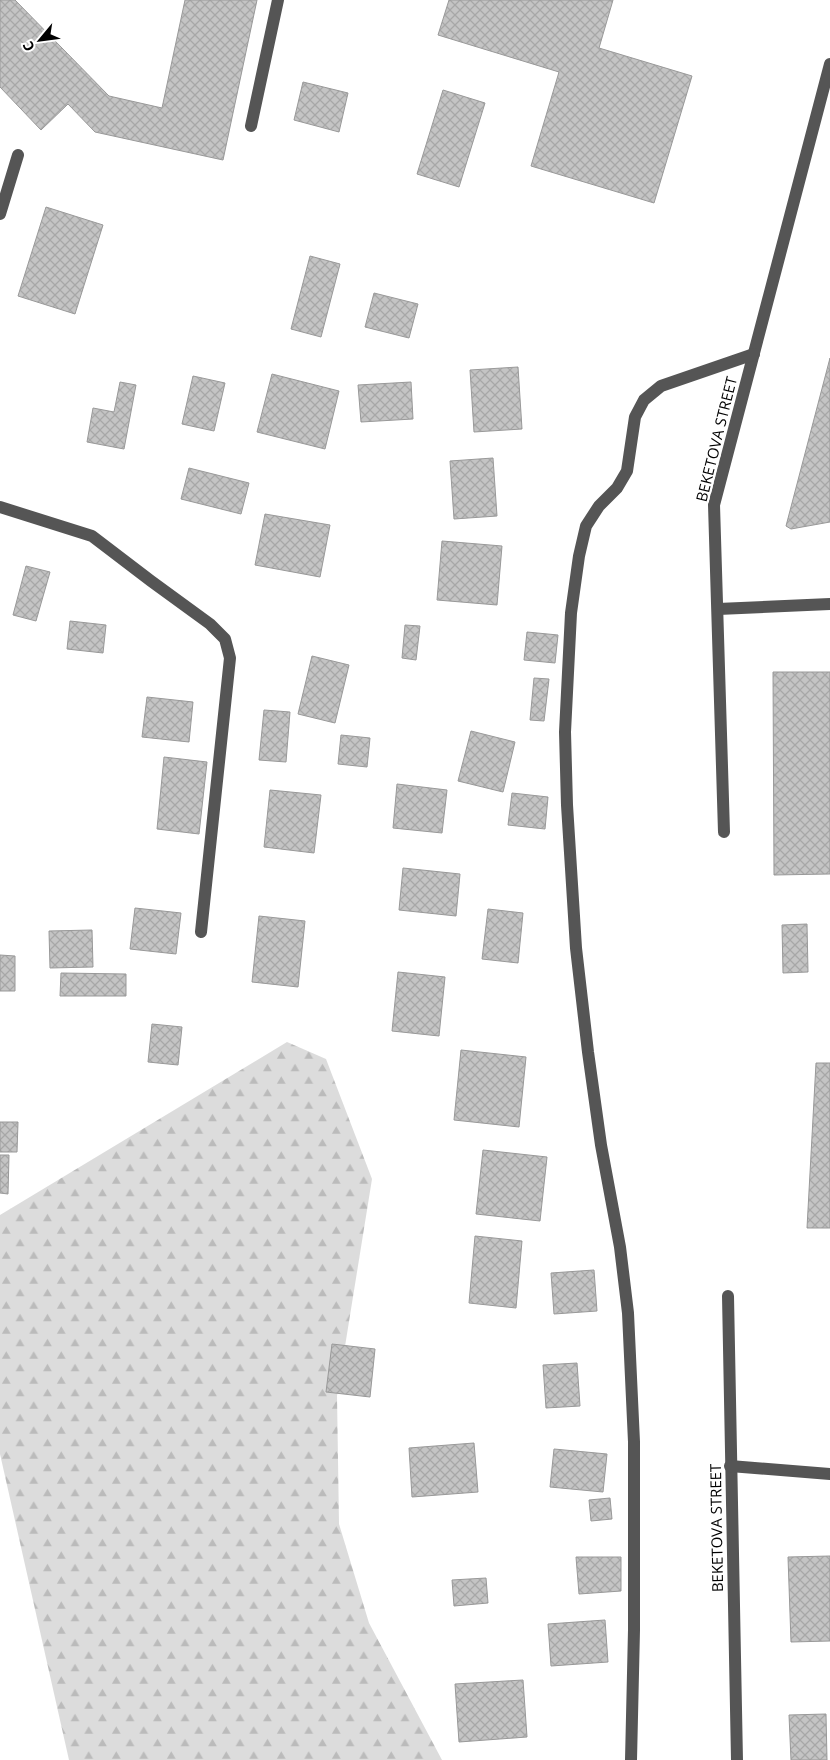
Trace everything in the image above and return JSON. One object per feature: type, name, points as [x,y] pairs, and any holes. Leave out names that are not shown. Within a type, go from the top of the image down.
[{"type":"street","points":[[251,126],[278,0]]},
{"type":"street","name":"BEKETOVA STREET","points":[[724,832],[714,505],[830,64]]},
{"type":"street","points":[[0,214],[18,155]]},
{"type":"street","points":[[631,1760],[634,1630],[634,1442],[628,1313],[620,1247],[601,1144],[576,948],[567,805],[565,732],[571,613],[579,556],[586,526],[599,506],[617,488],[627,471],[635,417],[644,400],[661,386],[754,354]]},
{"type":"street","points":[[0,507],[92,536],[210,624],[226,639],[230,658],[201,932]]},
{"type":"street","points":[[718,609],[830,604]]},
{"type":"street","name":"BEKETOVA STREET","points":[[728,1296],[737,1760]]},
{"type":"street","points":[[730,1466],[830,1474]]},
{"type":"green space","points":[[287,1042],[326,1059],[372,1179],[337,1396],[339,1524],[369,1623],[442,1760],[69,1760],[0,1454],[0,1215]]},
{"type":"building","points":[[0,0],[15,0],[109,96],[162,108],[185,0],[257,0],[223,160],[95,132],[68,104],[41,130],[0,87]]},
{"type":"building","points":[[449,0],[613,0],[599,48],[692,76],[654,203],[531,166],[559,72],[438,35]]},
{"type":"building","points":[[303,82],[348,93],[339,132],[294,120]]},
{"type":"building","points":[[443,90],[485,103],[459,187],[417,174]]},
{"type":"building","points":[[46,207],[103,225],[75,314],[18,296]]},
{"type":"building","points":[[310,256],[340,264],[321,337],[291,329]]},
{"type":"building","points":[[374,293],[418,304],[409,338],[365,327]]},
{"type":"building","points":[[830,358],[830,522],[791,529],[786,526]]},
{"type":"building","points":[[518,367],[522,429],[474,432],[470,370]]},
{"type":"building","points":[[272,374],[339,391],[325,449],[257,432]]},
{"type":"building","points":[[193,376],[225,383],[214,431],[182,424]]},
{"type":"building","points":[[120,382],[136,385],[124,449],[87,442],[93,408],[114,412]]},
{"type":"building","points":[[411,382],[413,419],[361,422],[358,385]]},
{"type":"building","points":[[493,458],[497,516],[454,519],[450,461]]},
{"type":"building","points":[[189,468],[249,483],[241,514],[181,499]]},
{"type":"building","points":[[265,514],[330,525],[320,577],[255,565]]},
{"type":"building","points":[[442,541],[502,546],[497,605],[437,600]]},
{"type":"building","points":[[26,566],[50,572],[36,621],[13,615]]},
{"type":"building","points":[[70,621],[106,625],[103,653],[67,649]]},
{"type":"building","points":[[405,625],[420,626],[416,660],[402,658]]},
{"type":"building","points":[[527,632],[558,635],[555,663],[524,660]]},
{"type":"building","points":[[312,656],[349,665],[335,723],[298,714]]},
{"type":"building","points":[[773,672],[830,672],[830,874],[774,875]]},
{"type":"building","points":[[534,678],[549,679],[544,721],[530,720]]},
{"type":"building","points":[[147,697],[193,702],[189,742],[142,737]]},
{"type":"building","points":[[264,710],[290,712],[286,762],[259,760]]},
{"type":"building","points":[[471,731],[515,742],[503,792],[458,781]]},
{"type":"building","points":[[341,735],[370,738],[367,767],[338,764]]},
{"type":"building","points":[[164,757],[207,762],[199,834],[157,829]]},
{"type":"building","points":[[397,784],[447,790],[442,833],[393,828]]},
{"type":"building","points":[[270,790],[321,795],[314,853],[264,847]]},
{"type":"building","points":[[512,793],[548,797],[545,829],[508,825]]},
{"type":"building","points":[[403,868],[460,874],[456,916],[399,910]]},
{"type":"building","points":[[135,908],[181,913],[176,954],[130,949]]},
{"type":"building","points":[[488,909],[523,913],[518,963],[482,959]]},
{"type":"building","points":[[259,916],[305,921],[298,987],[252,982]]},
{"type":"building","points":[[807,924],[808,972],[783,973],[782,925]]},
{"type":"building","points":[[92,930],[93,967],[50,968],[49,931]]},
{"type":"building","points":[[0,955],[15,956],[15,991],[0,991]]},
{"type":"building","points":[[398,972],[445,977],[439,1036],[392,1031]]},
{"type":"building","points":[[61,973],[126,974],[126,996],[60,996]]},
{"type":"building","points":[[152,1024],[182,1027],[178,1065],[148,1062]]},
{"type":"building","points":[[461,1050],[526,1057],[519,1127],[454,1120]]},
{"type":"building","points":[[816,1063],[830,1063],[830,1228],[807,1228]]},
{"type":"building","points":[[0,1122],[18,1122],[17,1152],[0,1152]]},
{"type":"building","points":[[483,1150],[547,1157],[540,1221],[476,1214]]},
{"type":"building","points":[[0,1155],[9,1155],[8,1194],[0,1193]]},
{"type":"building","points":[[475,1236],[522,1241],[516,1308],[469,1303]]},
{"type":"building","points":[[594,1270],[597,1311],[554,1314],[551,1273]]},
{"type":"building","points":[[332,1344],[375,1349],[370,1397],[326,1392]]},
{"type":"building","points":[[577,1363],[580,1406],[546,1408],[543,1365]]},
{"type":"building","points":[[474,1443],[478,1492],[412,1497],[409,1448]]},
{"type":"building","points":[[554,1449],[607,1454],[603,1492],[550,1487]]},
{"type":"building","points":[[610,1498],[612,1519],[591,1521],[589,1500]]},
{"type":"building","points":[[830,1556],[830,1641],[791,1642],[788,1557]]},
{"type":"building","points":[[576,1557],[621,1557],[621,1591],[579,1594]]},
{"type":"building","points":[[486,1578],[488,1603],[454,1606],[452,1580]]},
{"type":"building","points":[[605,1620],[608,1662],[551,1666],[548,1624]]},
{"type":"building","points":[[523,1680],[527,1737],[459,1742],[455,1684]]},
{"type":"building","points":[[826,1714],[827,1760],[791,1760],[789,1715]]}]
